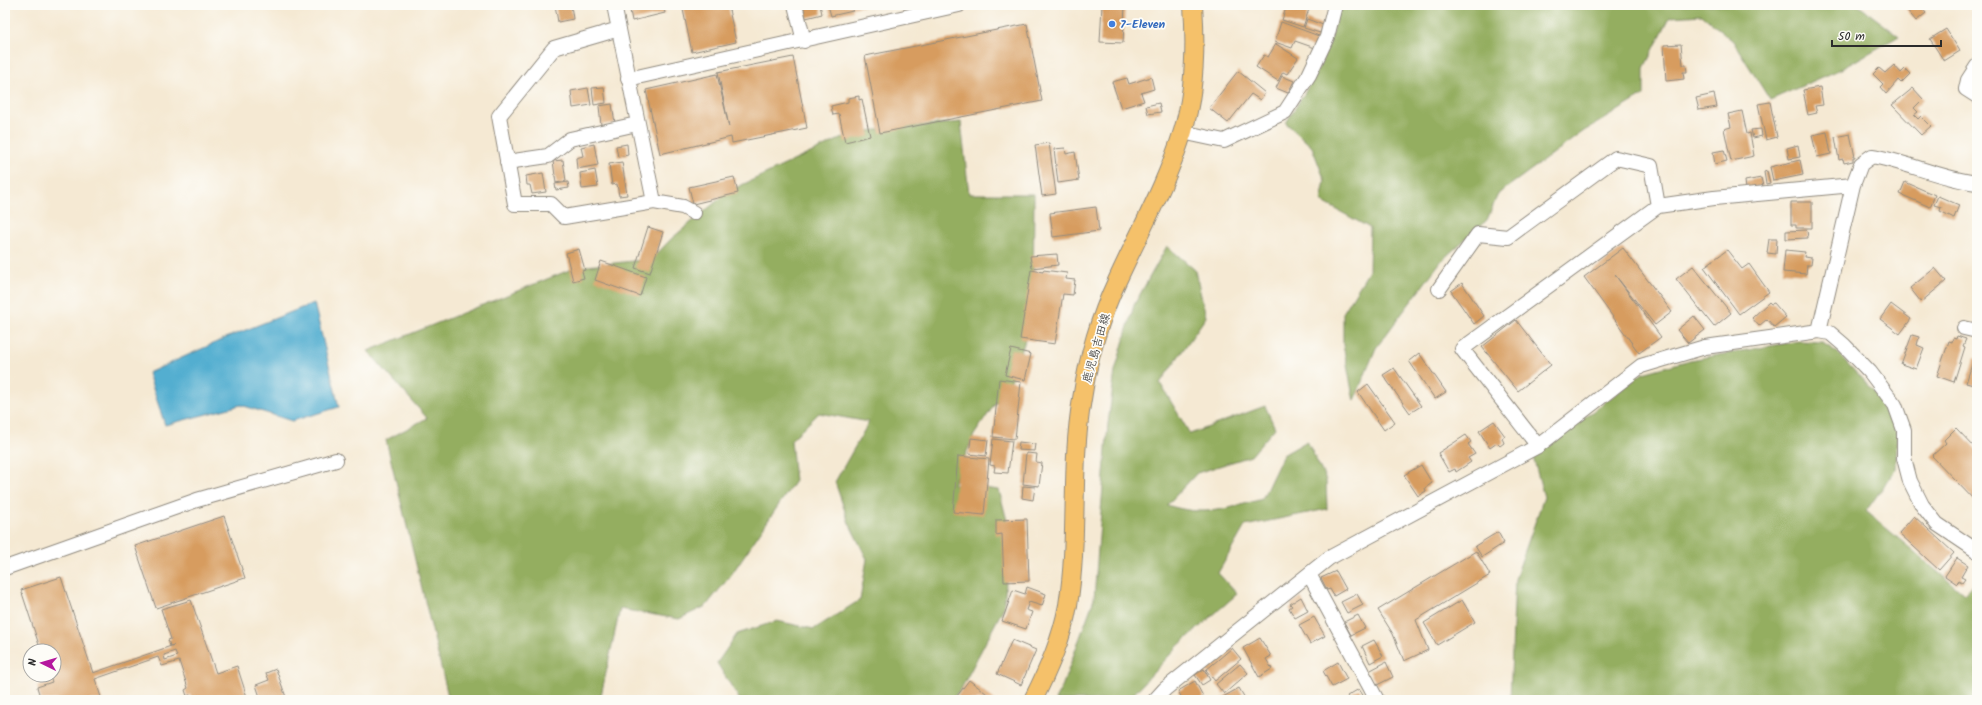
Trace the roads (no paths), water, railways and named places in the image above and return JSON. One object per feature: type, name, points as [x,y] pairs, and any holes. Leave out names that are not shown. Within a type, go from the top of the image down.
[{"type":"main road","name":"鹿児島吉田線","points":[[1033,700],[1046,674],[1060,636],[1068,606],[1074,554],[1077,435],[1082,398],[1099,329],[1116,282],[1147,221],[1182,132],[1190,101],[1194,55],[1193,5]]},
{"type":"street","points":[[614,5],[654,202]]},
{"type":"street","points":[[795,5],[804,41]]},
{"type":"street","points":[[628,79],[804,41],[959,5]]},
{"type":"street","points":[[1182,132],[1224,141],[1285,112],[1309,75],[1327,37],[1335,5]]},
{"type":"street","points":[[619,29],[554,48],[499,116],[515,204],[551,204],[564,217],[654,202],[683,207],[694,213]]},
{"type":"street","points":[[1977,66],[1968,80],[1966,89],[1977,96]]},
{"type":"street","points":[[507,162],[548,156],[570,139],[637,124]]},
{"type":"street","points":[[1819,331],[1853,185],[1861,164],[1872,156],[1891,159],[1960,182],[1977,184]]},
{"type":"street","points":[[1439,288],[1478,234],[1508,238],[1616,158],[1651,166],[1658,206]]},
{"type":"street","points":[[1538,446],[1462,348],[1658,206],[1714,198],[1853,185]]},
{"type":"street","points":[[1155,700],[1165,689],[1328,558],[1538,446],[1641,366],[1705,347],[1819,331],[1830,333],[1870,372],[1895,405],[1904,430],[1904,458],[1910,481],[1922,505],[1937,524],[1977,551]]},
{"type":"street","points":[[5,568],[197,500],[336,460]]},
{"type":"street","points":[[1309,574],[1377,700]]},
{"type":"water","points":[[314,303],[339,407],[292,421],[241,405],[165,425],[148,373],[228,337]]},
{"type":"place","name":"7-Eleven","points":[[1112,24]]}]
